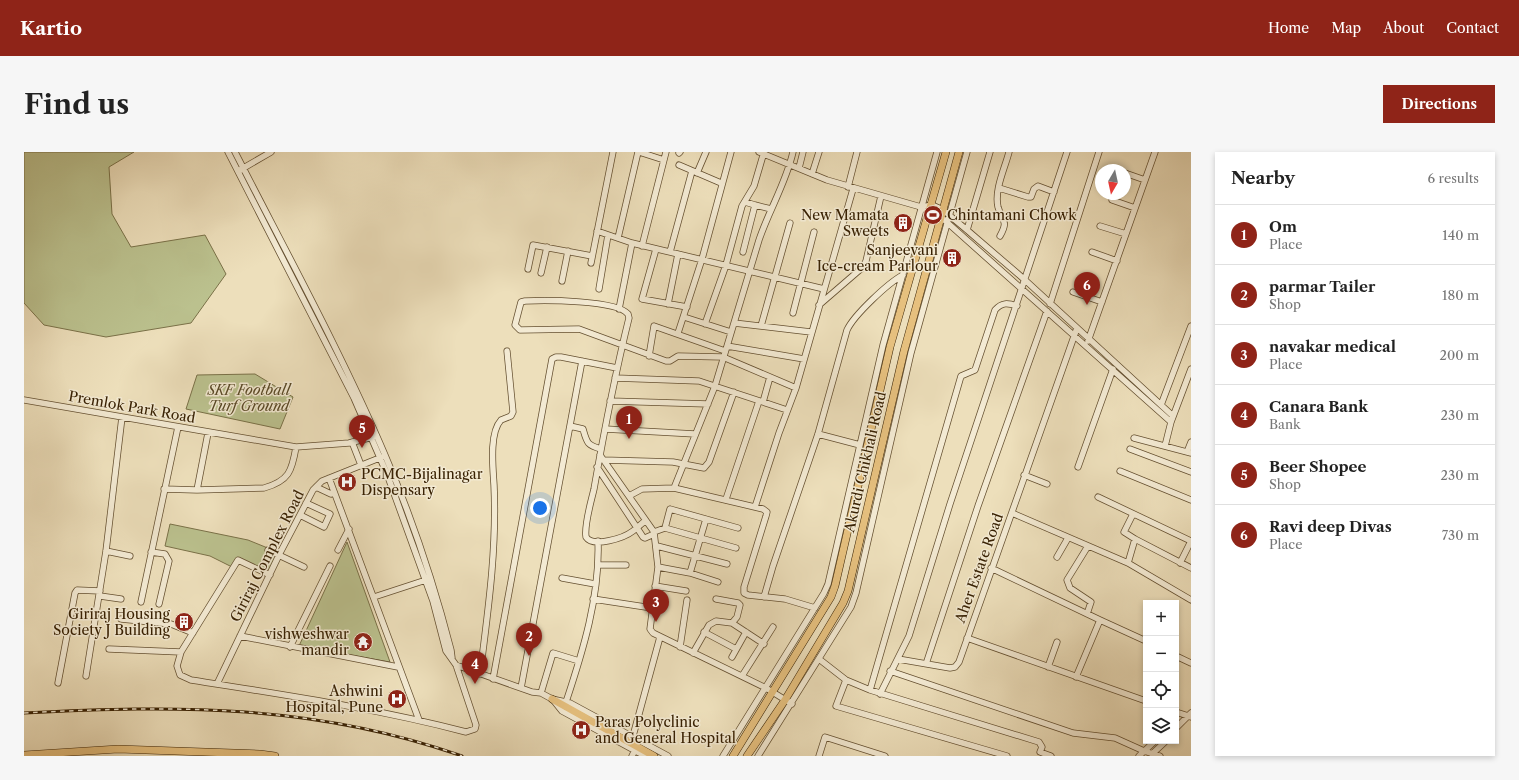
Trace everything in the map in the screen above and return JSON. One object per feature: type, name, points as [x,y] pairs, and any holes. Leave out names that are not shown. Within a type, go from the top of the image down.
[{"type":"main road","name":"Akurdi Chikhali Road","points":[[733,756],[831,597],[835,586],[890,347],[946,152]]},
{"type":"main road","name":"Akurdi Chikhali Road","points":[[747,756],[785,700],[843,603],[848,591],[904,351],[959,152]]},
{"type":"main road","points":[[552,699],[654,756]]},
{"type":"main road","points":[[24,755],[50,755],[144,749],[275,756]]},
{"type":"street","points":[[228,152],[241,170],[359,396],[386,456],[438,600],[452,650],[452,658]]},
{"type":"street","points":[[235,152],[241,170],[354,398],[387,474],[426,580],[446,651],[456,665],[476,725],[475,729],[472,732],[466,732],[419,720],[323,700],[191,680],[180,675],[177,666],[181,652],[238,560],[270,575]]},
{"type":"street","points":[[241,170],[271,152]]},
{"type":"street","points":[[591,264],[613,152]]},
{"type":"street","points":[[618,238],[639,152],[664,160]]},
{"type":"street","points":[[642,246],[666,152]]},
{"type":"street","points":[[670,252],[694,172],[706,152]]},
{"type":"street","points":[[678,333],[702,259],[721,183],[731,152]]},
{"type":"street","points":[[674,488],[715,386],[750,271],[771,209],[776,201],[791,164],[793,152]]},
{"type":"street","points":[[799,168],[803,152]]},
{"type":"street","points":[[812,174],[819,152]]},
{"type":"street","points":[[754,507],[796,388],[824,289],[850,188],[857,152]]},
{"type":"street","points":[[723,756],[824,593],[830,576],[883,345],[937,152]]},
{"type":"street","points":[[758,756],[792,704],[851,607],[856,593],[911,353],[967,152]]},
{"type":"street","points":[[967,230],[990,152]]},
{"type":"street","points":[[1000,236],[1005,228],[1005,221],[998,207],[999,188],[1009,152]]},
{"type":"street","points":[[880,694],[890,671],[898,659],[909,636],[950,504],[1067,152]]},
{"type":"street","points":[[1050,304],[1099,152]]},
{"type":"street","points":[[1086,345],[1155,152]]},
{"type":"street","points":[[705,324],[726,265],[739,217],[754,186],[762,153],[850,188],[921,207],[931,208],[950,215],[1025,280],[1173,416]]},
{"type":"street","points":[[679,165],[721,183]]},
{"type":"street","points":[[1131,175],[1145,180]]},
{"type":"street","points":[[999,188],[1028,198],[1031,197],[1034,189],[1038,186],[1054,192]]},
{"type":"street","points":[[818,306],[859,270],[866,261],[881,196]]},
{"type":"street","points":[[1112,200],[1136,208]]},
{"type":"street","points":[[745,202],[771,209]]},
{"type":"street","points":[[743,252],[755,205]]},
{"type":"street","points":[[942,213],[948,222],[1171,422]]},
{"type":"street","points":[[761,326],[790,223]]},
{"type":"street","points":[[1100,226],[1126,234]]},
{"type":"street","points":[[597,230],[642,246],[824,289]]},
{"type":"street","points":[[793,313],[802,284],[814,232]]},
{"type":"street","points":[[599,289],[608,235]]},
{"type":"street","points":[[619,309],[632,243]]},
{"type":"street","points":[[528,269],[533,245],[592,256]]},
{"type":"street","points":[[542,273],[547,247]]},
{"type":"street","points":[[656,249],[642,299],[687,307]]},
{"type":"street","points":[[562,281],[568,251]]},
{"type":"street","points":[[1092,252],[1117,261]]},
{"type":"street","points":[[668,304],[678,254]]},
{"type":"street","points":[[764,597],[773,566],[818,434],[850,324],[887,285],[903,275]]},
{"type":"street","points":[[1073,292],[1102,302]]},
{"type":"street","points":[[645,521],[623,537],[598,542],[588,540],[586,534],[610,401],[622,345],[629,318],[626,312],[619,309],[571,300],[521,302],[518,307],[515,325],[520,330],[579,329],[622,345],[649,356],[666,361],[678,356],[723,357],[796,388]]},
{"type":"street","points":[[870,690],[961,376],[974,370],[995,310],[1002,304],[1017,306]]},
{"type":"street","points":[[926,664],[978,506],[1047,311]]},
{"type":"street","points":[[684,317],[731,332]]},
{"type":"street","points":[[734,324],[811,332]]},
{"type":"street","points":[[649,356],[654,326],[726,348],[804,359]]},
{"type":"street","points":[[1161,405],[1191,326]]},
{"type":"street","name":"Aher Estate Road","points":[[1077,328],[967,638],[1143,700]]},
{"type":"street","points":[[480,674],[494,552],[493,466],[495,429],[501,420],[511,416],[513,412],[507,351]]},
{"type":"street","points":[[493,679],[552,359],[561,356],[617,368]]},
{"type":"street","points":[[521,688],[582,361]]},
{"type":"street","points":[[1078,467],[1113,369]]},
{"type":"street","points":[[1164,446],[1173,416],[1191,369]]},
{"type":"street","points":[[726,499],[770,377]]},
{"type":"street","points":[[615,378],[689,380],[715,386],[787,410]]},
{"type":"street","points":[[601,455],[684,463],[701,468],[707,466],[734,392]]},
{"type":"street","name":"Premlok Park Road","points":[[24,400],[296,447],[352,442],[371,439],[376,435]]},
{"type":"street","points":[[610,401],[708,404]]},
{"type":"street","points":[[86,676],[106,551],[122,417]]},
{"type":"street","points":[[141,602],[178,426]]},
{"type":"street","points":[[570,426],[583,429],[587,442],[601,455],[654,533],[657,546],[658,567],[650,629],[660,637],[766,688],[792,704]]},
{"type":"street","points":[[605,429],[695,434]]},
{"type":"street","points":[[197,490],[208,432]]},
{"type":"street","points":[[818,434],[860,445]]},
{"type":"street","points":[[1134,438],[1189,452],[1191,442]]},
{"type":"street","points":[[352,442],[360,465]]},
{"type":"street","points":[[164,489],[197,490],[264,488],[285,478],[290,472],[296,447]]},
{"type":"street","points":[[1130,449],[1191,472]]},
{"type":"street","name":"Giriraj Complex Road","points":[[217,684],[306,503],[316,487],[329,478],[386,456]]},
{"type":"street","points":[[598,467],[644,538],[665,528],[736,548]]},
{"type":"street","points":[[1120,471],[1191,500]]},
{"type":"street","points":[[1024,475],[1047,484]]},
{"type":"street","points":[[329,478],[374,597],[398,667],[419,720]]},
{"type":"street","points":[[316,487],[331,494]]},
{"type":"street","points":[[629,496],[642,489],[674,488],[726,499],[763,509],[766,512],[766,516],[743,591],[746,595],[798,601],[815,608]]},
{"type":"street","points":[[1098,497],[1191,541],[1180,563]]},
{"type":"street","points":[[300,515],[324,527],[330,514],[306,503]]},
{"type":"street","points":[[665,528],[670,509],[738,528]]},
{"type":"street","points":[[1012,513],[1128,563],[1191,600]]},
{"type":"street","points":[[1133,514],[1124,532],[1191,568]]},
{"type":"street","points":[[690,573],[706,519]]},
{"type":"street","points":[[338,550],[349,529]]},
{"type":"street","points":[[1057,557],[1068,538]]},
{"type":"street","points":[[1128,563],[1135,539]]},
{"type":"street","points":[[566,702],[579,661],[588,625],[599,566],[598,542]]},
{"type":"street","points":[[657,546],[727,564]]},
{"type":"street","points":[[1087,614],[1091,602],[1070,588],[1067,580],[1088,546]]},
{"type":"street","points":[[268,550],[304,567]]},
{"type":"street","points":[[106,551],[130,556]]},
{"type":"street","points":[[151,552],[165,554],[168,561],[159,604]]},
{"type":"street","points":[[599,566],[626,564]]},
{"type":"street","points":[[290,647],[330,566]]},
{"type":"street","points":[[658,567],[690,573],[718,582]]},
{"type":"street","points":[[991,568],[1143,641]]},
{"type":"street","points":[[562,578],[595,584]]},
{"type":"street","points":[[374,597],[426,580]]},
{"type":"street","points":[[655,586],[686,591]]},
{"type":"street","points":[[58,683],[76,590],[80,589],[121,599]]},
{"type":"street","points":[[592,599],[652,608]]},
{"type":"street","points":[[716,599],[738,602],[740,606],[732,623]]},
{"type":"street","points":[[680,646],[686,600]]},
{"type":"street","points":[[121,619],[171,624],[192,633]]},
{"type":"street","points":[[1076,677],[1100,620]]},
{"type":"street","points":[[693,653],[704,632],[712,622],[732,623],[764,644]]},
{"type":"street","points":[[742,676],[764,644],[773,627]]},
{"type":"street","points":[[704,632],[736,649]]},
{"type":"street","points":[[732,657],[746,632]]},
{"type":"street","points":[[240,636],[398,667]]},
{"type":"street","points":[[633,736],[660,637]]},
{"type":"street","points":[[898,659],[950,668],[955,667],[959,662],[967,638]]},
{"type":"street","points":[[1048,667],[1058,642]]},
{"type":"street","points":[[109,648],[181,652]]},
{"type":"street","points":[[541,693],[553,653],[579,661]]},
{"type":"street","points":[[1179,657],[1191,662]]},
{"type":"street","points":[[819,659],[846,680],[880,694],[1040,742],[1042,747],[1040,752],[1051,756]]},
{"type":"street","points":[[456,665],[532,692],[541,693],[552,699],[566,702],[633,736],[668,756]]},
{"type":"street","points":[[890,671],[1073,733],[1115,738],[1151,755],[1160,756]]},
{"type":"street","points":[[846,680],[836,706],[1007,756]]},
{"type":"street","points":[[552,699],[562,711],[634,753],[645,756]]},
{"type":"street","points":[[1179,713],[1190,715]]},
{"type":"street","points":[[1179,725],[1190,715]]},
{"type":"street","points":[[819,756],[825,737],[885,756]]},
{"type":"street","points":[[1139,756],[1152,744]]},
{"type":"street","points":[[1151,755],[1163,744]]},
{"type":"green space","points":[[24,152],[134,152],[109,167],[112,214],[131,247],[205,235],[226,274],[191,323],[106,337],[44,325],[24,303]]},
{"type":"green space","name":"SKF Football Turf Ground","points":[[255,374],[293,397],[280,429],[186,409],[197,375]]},
{"type":"green space","points":[[170,524],[248,540],[280,553],[270,575],[238,560],[232,567],[210,556],[165,546]]},
{"type":"green space","points":[[347,542],[390,662],[299,646]]},
{"type":"railway","points":[[24,713],[81,710],[191,709],[299,717],[353,726],[407,739],[462,756]]},
{"type":"place","name":"Chintamani Chowk","points":[[933,215]]},
{"type":"place","name":"New Mamata Sweets","points":[[903,223]]},
{"type":"place","name":"Sanjeevani Ice-cream Parlour","points":[[952,258]]},
{"type":"place","name":"Ravi deep Divas","points":[[1087,305]]},
{"type":"place","name":"Om","points":[[629,439]]},
{"type":"place","name":"Beer Shopee","points":[[362,448]]},
{"type":"place","name":"PCMC-Bijalinagar Dispensary","points":[[347,482]]},
{"type":"place","name":"Giriraj Housing Society J Building","points":[[184,622]]},
{"type":"place","name":"navakar medical","points":[[656,622]]},
{"type":"place","name":"vishweshwar mandir","points":[[363,642]]},
{"type":"place","name":"parmar Tailer","points":[[529,656]]},
{"type":"place","name":"Canara Bank","points":[[475,684]]},
{"type":"place","name":"Ashwini Hospital, Pune","points":[[397,699]]},
{"type":"place","name":"Paras Polyclinic and General Hospital","points":[[581,730]]}]
